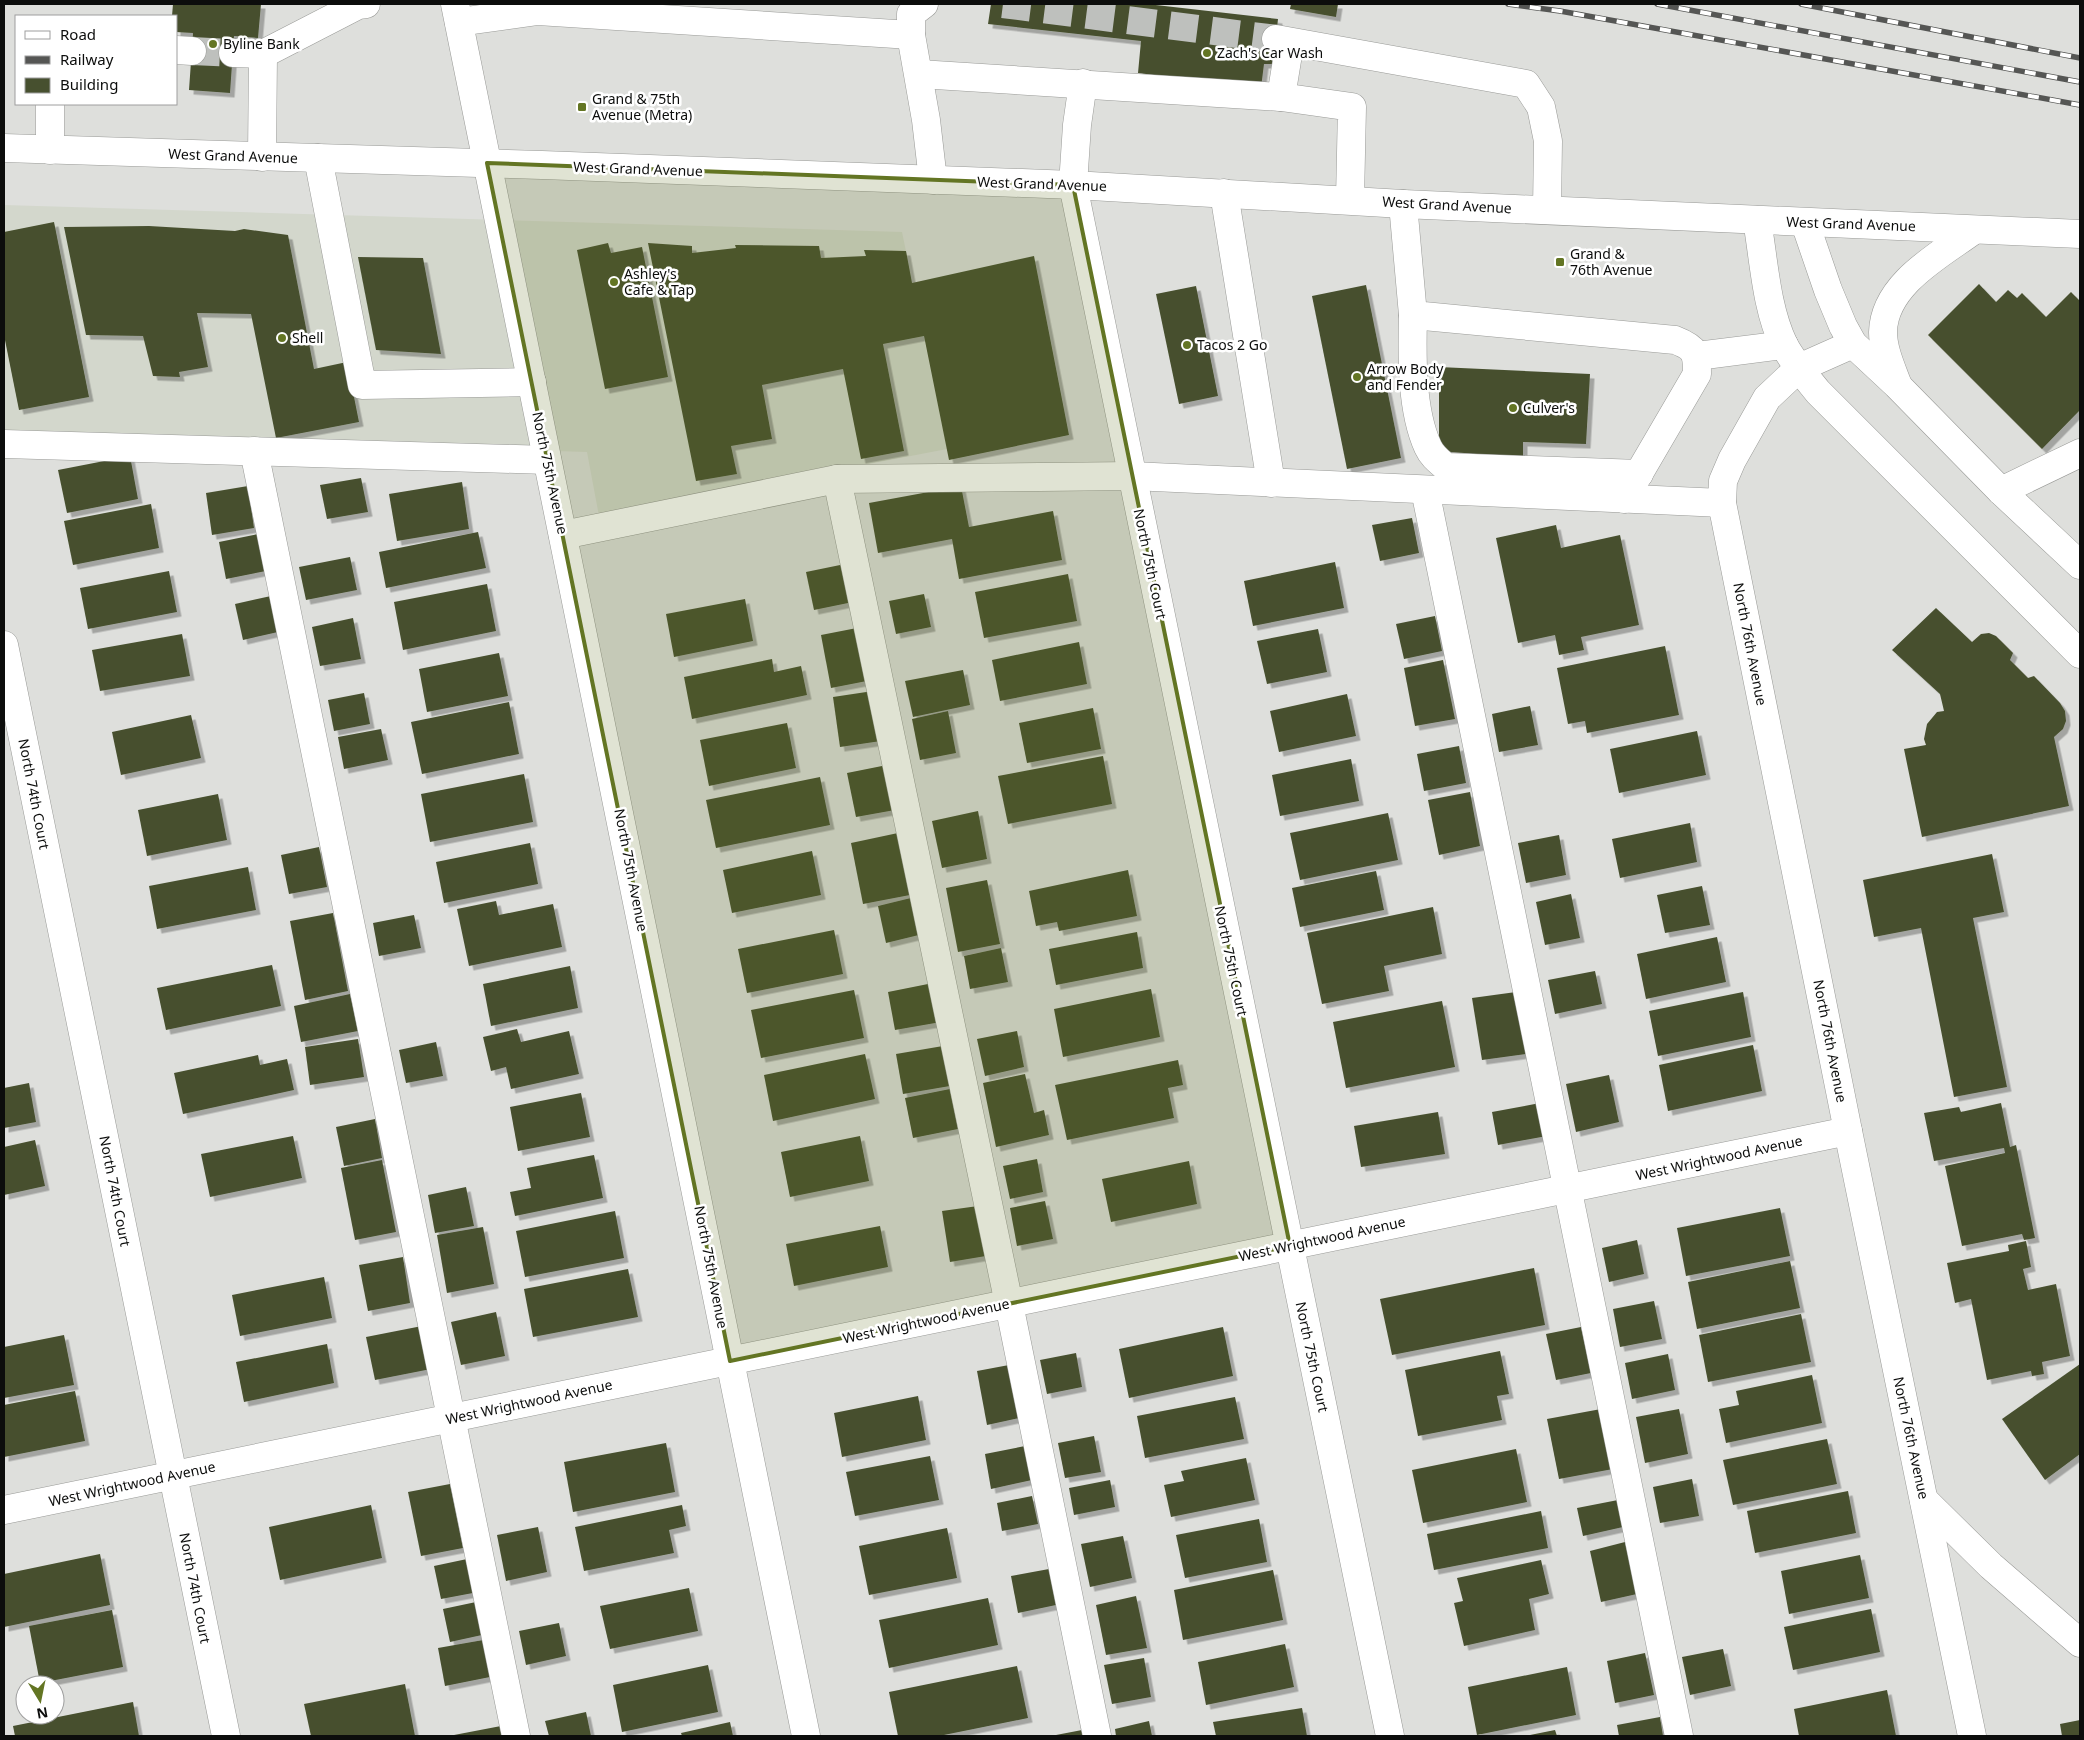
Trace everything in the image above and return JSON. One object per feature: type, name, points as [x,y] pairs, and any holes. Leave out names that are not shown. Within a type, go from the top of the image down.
[{"type":"street","points":[[233,53],[264,54],[358,5],[366,4]]},
{"type":"street","points":[[924,4],[911,14],[911,35],[919,74],[932,180]]},
{"type":"street","points":[[457,13],[538,11],[911,35]]},
{"type":"street","name":"North 75th Avenue","points":[[457,13],[806,1736]]},
{"type":"street","points":[[1281,97],[1283,41],[1526,84],[1541,107],[1548,141],[1547,210]]},
{"type":"street","points":[[262,157],[264,54]]},
{"type":"street","points":[[919,74],[1281,97],[1352,107],[1350,200]]},
{"type":"street","name":"North 75th Court","points":[[1083,83],[1077,125],[1073,185],[1390,1736]]},
{"type":"street","points":[[50,105],[50,150]]},
{"type":"street","name":"West Grand Avenue","points":[[4,148],[487,163],[1073,185],[1403,204],[2080,234]]},
{"type":"street","points":[[318,158],[362,385],[532,382]]},
{"type":"street","points":[[1224,193],[1271,483]]},
{"type":"street","points":[[1403,204],[1413,315],[1412,355],[1418,416],[1428,447],[1435,458],[1446,467],[1639,474]]},
{"type":"street","points":[[1757,220],[1773,315],[1784,345],[1799,368],[1818,392],[2080,654]]},
{"type":"street","points":[[1805,223],[1828,290],[1843,326],[1853,344],[1897,385],[2001,491],[2080,565]]},
{"type":"street","points":[[1897,385],[1883,334],[1888,309],[1896,293],[1919,270],[1974,230]]},
{"type":"street","points":[[1413,315],[1675,340],[1689,346],[1697,356],[1697,374],[1624,499]]},
{"type":"street","name":"North 76th Avenue","points":[[1853,344],[1799,368],[1767,398],[1723,481],[1722,503],[1972,1736]]},
{"type":"street","points":[[1697,356],[1784,345]]},
{"type":"street","points":[[4,444],[547,460]]},
{"type":"street","points":[[254,451],[516,1736]]},
{"type":"street","points":[[2001,491],[2080,453]]},
{"type":"street","points":[[563,535],[838,479],[1132,476],[1722,503]]},
{"type":"street","points":[[838,479],[1009,1304],[1096,1736]]},
{"type":"street","points":[[1425,490],[1679,1736]]},
{"type":"street","name":"North 74th Court","points":[[4,645],[226,1736]]},
{"type":"street","name":"West Wrightwood Avenue","points":[[4,1510],[1848,1131]]},
{"type":"street","points":[[1924,1500],[1992,1566],[2080,1643]]},
{"type":"highlighted area","points":[[487,163],[1073,185],[1290,1246],[730,1361]]},
{"type":"shaded area","points":[[4,205],[902,232],[947,449],[599,516],[587,452],[4,434]]},
{"type":"building","name":"Byline Bank","points":[[173,4],[261,4],[258,38],[234,36],[230,93],[189,90],[193,33],[178,32],[178,15],[172,15]]},
{"type":"building","name":"Zach's Car Wash","points":[[991,4],[1147,4],[1278,19],[1273,64],[1264,64],[1261,88],[1138,73],[1141,41],[988,24]]},
{"type":"building","points":[[1291,4],[1338,4],[1336,17],[1290,9]]},
{"type":"building","points":[[54,222],[89,397],[19,410],[4,335],[4,232]]},
{"type":"building","points":[[149,226],[235,231],[244,229],[288,235],[314,369],[347,362],[359,422],[276,438],[251,314],[197,313],[208,367],[179,372],[180,377],[153,376],[143,336],[86,335],[64,227]]},
{"type":"building","points":[[608,243],[611,253],[642,247],[668,377],[605,389],[577,250]]},
{"type":"building","points":[[648,243],[692,246],[692,253],[736,248],[735,245],[819,246],[821,258],[866,256],[864,250],[906,251],[912,283],[1034,256],[1069,435],[949,460],[924,336],[883,344],[904,451],[861,459],[843,369],[762,385],[772,439],[731,446],[737,474],[696,481]]},
{"type":"building","points":[[358,257],[423,258],[441,354],[376,350]]},
{"type":"building","points":[[1979,284],[1996,302],[2008,290],[2017,298],[2022,293],[2046,317],[2071,292],[2080,301],[2080,410],[2042,449],[1928,335]]},
{"type":"building","name":"Arrow Body and Fender","points":[[1366,285],[1401,458],[1347,469],[1312,296]]},
{"type":"building","name":"Tacos 2 Go","points":[[1196,286],[1218,396],[1179,404],[1156,294]]},
{"type":"building","name":"Culver's","points":[[1439,367],[1590,374],[1586,444],[1523,442],[1523,462],[1502,456],[1439,451]]},
{"type":"building","points":[[130,456],[138,499],[67,513],[58,470]]},
{"type":"building","points":[[361,478],[368,512],[327,519],[320,485]]},
{"type":"building","points":[[462,482],[469,529],[397,541],[389,494]]},
{"type":"building","points":[[248,486],[254,528],[212,535],[206,493]]},
{"type":"building","points":[[961,486],[969,527],[1053,511],[1062,560],[959,579],[952,539],[878,553],[869,503]]},
{"type":"building","points":[[151,504],[159,548],[73,565],[64,521]]},
{"type":"building","points":[[1412,518],[1419,553],[1380,561],[1372,525]]},
{"type":"building","points":[[1556,525],[1561,548],[1620,535],[1639,625],[1581,637],[1584,650],[1559,655],[1555,635],[1518,643],[1496,538]]},
{"type":"building","points":[[478,532],[486,568],[386,588],[379,552]]},
{"type":"building","points":[[258,534],[266,571],[226,579],[219,542]]},
{"type":"building","points":[[350,557],[357,590],[306,600],[299,567]]},
{"type":"building","points":[[1335,562],[1344,608],[1253,626],[1244,581]]},
{"type":"building","points":[[845,564],[853,602],[814,610],[806,572]]},
{"type":"building","points":[[169,571],[177,612],[88,629],[80,588]]},
{"type":"building","points":[[1068,574],[1077,621],[984,638],[975,592]]},
{"type":"building","points":[[487,584],[496,631],[403,650],[394,602]]},
{"type":"building","points":[[924,594],[931,627],[896,634],[889,601]]},
{"type":"building","points":[[271,596],[278,632],[243,640],[235,604]]},
{"type":"building","points":[[745,599],[753,641],[674,657],[666,614]]},
{"type":"building","points":[[1936,608],[1972,642],[1981,634],[1989,633],[1996,636],[2013,653],[2010,660],[2028,678],[2034,676],[2060,703],[2065,711],[2066,721],[2063,729],[2054,737],[2069,806],[1922,837],[1904,749],[1926,745],[1924,739],[1927,724],[1937,712],[1944,711],[1940,694],[1892,650]]},
{"type":"building","points":[[1435,616],[1442,651],[1404,659],[1396,624]]},
{"type":"building","points":[[353,618],[361,659],[320,666],[312,627]]},
{"type":"building","points":[[862,627],[872,680],[831,688],[821,635]]},
{"type":"building","points":[[1318,629],[1327,672],[1267,684],[1257,641]]},
{"type":"building","points":[[182,634],[190,676],[100,691],[92,650]]},
{"type":"building","points":[[1079,642],[1087,684],[1000,701],[992,660]]},
{"type":"building","points":[[1665,646],[1679,715],[1587,733],[1585,721],[1568,724],[1557,668]]},
{"type":"building","points":[[499,653],[508,696],[427,712],[419,669]]},
{"type":"building","points":[[772,659],[774,672],[801,666],[807,695],[692,719],[684,677]]},
{"type":"building","points":[[1443,660],[1455,719],[1415,726],[1404,668]]},
{"type":"building","points":[[963,670],[970,705],[913,717],[905,681]]},
{"type":"building","points":[[873,691],[881,741],[840,747],[833,697]]},
{"type":"building","points":[[364,693],[370,724],[334,731],[328,700]]},
{"type":"building","points":[[1347,694],[1356,736],[1279,752],[1270,711]]},
{"type":"building","points":[[509,702],[519,754],[422,774],[411,722]]},
{"type":"building","points":[[1530,706],[1538,745],[1499,752],[1492,714]]},
{"type":"building","points":[[1093,708],[1101,749],[1027,763],[1019,723]]},
{"type":"building","points":[[948,711],[956,753],[920,760],[912,719]]},
{"type":"building","points":[[191,715],[201,758],[121,775],[112,732]]},
{"type":"building","points":[[787,723],[796,768],[709,786],[700,740]]},
{"type":"building","points":[[381,729],[388,760],[344,769],[338,737]]},
{"type":"building","points":[[1697,731],[1706,775],[1619,793],[1610,749]]},
{"type":"building","points":[[1459,746],[1466,783],[1424,791],[1417,754]]},
{"type":"building","points":[[1103,756],[1112,804],[1008,824],[998,776]]},
{"type":"building","points":[[1351,759],[1359,801],[1280,816],[1272,775]]},
{"type":"building","points":[[887,765],[895,810],[856,817],[847,773]]},
{"type":"building","points":[[524,774],[533,822],[430,842],[421,794]]},
{"type":"building","points":[[820,777],[830,825],[716,848],[706,800]]},
{"type":"building","points":[[1470,792],[1480,846],[1439,855],[1428,800]]},
{"type":"building","points":[[218,794],[227,840],[147,856],[138,810]]},
{"type":"building","points":[[978,811],[987,859],[942,868],[932,821]]},
{"type":"building","points":[[1388,813],[1398,860],[1300,880],[1290,833]]},
{"type":"building","points":[[1690,823],[1697,862],[1620,878],[1612,839]]},
{"type":"building","points":[[898,833],[910,895],[863,904],[851,843]]},
{"type":"building","points":[[1559,835],[1566,875],[1526,883],[1518,843]]},
{"type":"building","points":[[530,843],[538,884],[444,903],[436,862]]},
{"type":"building","points":[[319,847],[327,887],[289,894],[281,855]]},
{"type":"building","points":[[812,851],[821,895],[732,913],[723,870]]},
{"type":"building","points":[[1992,854],[2004,912],[1973,918],[2007,1087],[1954,1097],[1921,928],[1874,937],[1863,880]]},
{"type":"building","points":[[248,867],[256,910],[157,929],[149,886]]},
{"type":"building","points":[[1128,870],[1137,916],[1059,931],[1057,922],[1036,926],[1029,891]]},
{"type":"building","points":[[1376,871],[1384,910],[1300,927],[1292,888]]},
{"type":"building","points":[[987,880],[1000,944],[958,952],[946,888]]},
{"type":"building","points":[[1702,886],[1710,925],[1665,933],[1657,895]]},
{"type":"building","points":[[1571,894],[1580,938],[1545,945],[1536,902]]},
{"type":"building","points":[[915,897],[923,934],[886,943],[878,906]]},
{"type":"building","points":[[496,901],[499,915],[553,904],[562,947],[469,966],[457,909]]},
{"type":"building","points":[[1433,907],[1442,954],[1384,966],[1389,991],[1322,1004],[1307,933]]},
{"type":"building","points":[[333,913],[348,991],[305,1000],[290,921]]},
{"type":"building","points":[[414,915],[421,948],[379,956],[373,923]]},
{"type":"building","points":[[834,930],[843,974],[747,993],[738,949]]},
{"type":"building","points":[[1137,932],[1143,968],[1056,985],[1049,949]]},
{"type":"building","points":[[1717,937],[1726,982],[1646,999],[1637,954]]},
{"type":"building","points":[[1001,948],[1008,982],[970,989],[964,956]]},
{"type":"building","points":[[272,965],[281,1006],[166,1030],[157,988]]},
{"type":"building","points":[[570,966],[578,1008],[491,1026],[483,984]]},
{"type":"building","points":[[1595,971],[1602,1004],[1555,1014],[1548,980]]},
{"type":"building","points":[[933,983],[941,1022],[895,1030],[888,992]]},
{"type":"building","points":[[1151,989],[1160,1037],[1063,1057],[1054,1009]]},
{"type":"building","points":[[854,990],[864,1038],[761,1058],[751,1010]]},
{"type":"building","points":[[1516,992],[1533,1053],[1482,1060],[1472,998]]},
{"type":"building","points":[[1743,992],[1751,1037],[1658,1056],[1649,1011]]},
{"type":"building","points":[[350,994],[358,1031],[301,1042],[294,1006]]},
{"type":"building","points":[[1442,1001],[1455,1067],[1346,1088],[1333,1022]]},
{"type":"building","points":[[517,1029],[521,1042],[569,1031],[579,1074],[511,1089],[506,1067],[491,1071],[483,1037]]},
{"type":"building","points":[[1017,1031],[1024,1067],[985,1076],[977,1039]]},
{"type":"building","points":[[358,1039],[364,1077],[310,1085],[305,1047]]},
{"type":"building","points":[[436,1042],[443,1076],[406,1083],[399,1050]]},
{"type":"building","points":[[1753,1045],[1762,1091],[1668,1111],[1659,1065]]},
{"type":"building","points":[[943,1046],[950,1086],[903,1094],[896,1054]]},
{"type":"building","points":[[865,1054],[875,1099],[773,1121],[764,1075]]},
{"type":"building","points":[[258,1055],[260,1065],[287,1059],[294,1090],[183,1114],[174,1073]]},
{"type":"building","points":[[1178,1060],[1183,1085],[1168,1088],[1174,1118],[1067,1140],[1055,1085]]},
{"type":"building","points":[[1025,1074],[1034,1113],[1044,1110],[1049,1135],[996,1147],[983,1083]]},
{"type":"building","points":[[1609,1075],[1619,1122],[1576,1132],[1566,1084]]},
{"type":"building","points":[[29,1083],[36,1122],[4,1128],[4,1088]]},
{"type":"building","points":[[950,1089],[958,1129],[913,1138],[905,1098]]},
{"type":"building","points":[[581,1093],[590,1137],[518,1151],[510,1107]]},
{"type":"building","points":[[1540,1103],[1547,1136],[1498,1145],[1492,1112]]},
{"type":"building","points":[[2001,1103],[2010,1147],[2016,1145],[2035,1238],[2024,1240],[2022,1234],[1962,1246],[1945,1166],[2005,1153],[2004,1148],[1934,1161],[1924,1113],[1959,1107],[1961,1112]]},
{"type":"building","points":[[1438,1112],[1445,1154],[1361,1167],[1354,1126]]},
{"type":"building","points":[[375,1119],[382,1158],[344,1166],[336,1127]]},
{"type":"building","points":[[293,1136],[302,1178],[210,1197],[201,1154]]},
{"type":"building","points":[[860,1136],[869,1181],[790,1197],[781,1152]]},
{"type":"building","points":[[35,1140],[45,1186],[4,1195],[4,1147]]},
{"type":"building","points":[[594,1155],[603,1198],[515,1216],[510,1192],[531,1188],[527,1168]]},
{"type":"building","points":[[1037,1159],[1043,1192],[1010,1199],[1003,1166]]},
{"type":"building","points":[[382,1160],[396,1232],[355,1240],[341,1168]]},
{"type":"building","points":[[1189,1161],[1197,1204],[1111,1222],[1102,1179]]},
{"type":"building","points":[[466,1187],[474,1226],[435,1233],[428,1195]]},
{"type":"building","points":[[1045,1201],[1053,1239],[1017,1246],[1010,1208]]},
{"type":"building","points":[[978,1206],[986,1256],[950,1262],[942,1211]]},
{"type":"building","points":[[1780,1208],[1790,1256],[1686,1276],[1677,1228]]},
{"type":"building","points":[[615,1211],[624,1258],[525,1277],[516,1231]]},
{"type":"building","points":[[880,1226],[888,1267],[794,1286],[786,1244]]},
{"type":"building","points":[[483,1227],[494,1284],[447,1293],[437,1235]]},
{"type":"building","points":[[1637,1240],[1644,1274],[1609,1282],[1602,1248]]},
{"type":"building","points":[[2026,1241],[2031,1267],[2023,1269],[2028,1290],[2056,1284],[2070,1356],[2042,1362],[2044,1374],[2032,1376],[2031,1371],[1987,1380],[1971,1299],[1955,1303],[1947,1263],[2009,1251],[2008,1245]]},
{"type":"building","points":[[403,1257],[410,1303],[368,1311],[359,1265]]},
{"type":"building","points":[[1790,1261],[1800,1308],[1697,1329],[1688,1282]]},
{"type":"building","points":[[1534,1268],[1545,1325],[1392,1355],[1380,1299]]},
{"type":"building","points":[[628,1269],[638,1317],[533,1337],[524,1289]]},
{"type":"building","points":[[324,1277],[332,1318],[240,1336],[232,1295]]},
{"type":"building","points":[[1654,1301],[1662,1339],[1620,1347],[1613,1309]]},
{"type":"building","points":[[496,1312],[505,1356],[461,1365],[451,1322]]},
{"type":"building","points":[[1801,1314],[1811,1362],[1708,1382],[1699,1335]]},
{"type":"building","points":[[422,1326],[431,1369],[375,1380],[366,1337]]},
{"type":"building","points":[[1223,1327],[1233,1376],[1129,1398],[1119,1349]]},
{"type":"building","points":[[1581,1327],[1591,1373],[1556,1380],[1546,1334]]},
{"type":"building","points":[[64,1335],[74,1385],[4,1398],[4,1347]]},
{"type":"building","points":[[327,1344],[334,1383],[244,1402],[236,1362]]},
{"type":"building","points":[[1500,1351],[1509,1394],[1497,1396],[1502,1420],[1418,1436],[1405,1370]]},
{"type":"building","points":[[1076,1353],[1082,1387],[1047,1394],[1040,1360]]},
{"type":"building","points":[[1668,1354],[1675,1390],[1632,1399],[1625,1363]]},
{"type":"building","points":[[2080,1364],[2080,1454],[2045,1480],[2002,1419]]},
{"type":"building","points":[[1009,1365],[1019,1418],[987,1425],[977,1371]]},
{"type":"building","points":[[1812,1375],[1822,1423],[1726,1443],[1719,1409],[1739,1405],[1736,1391]]},
{"type":"building","points":[[75,1391],[85,1441],[4,1457],[4,1405]]},
{"type":"building","points":[[918,1396],[926,1440],[842,1457],[834,1413]]},
{"type":"building","points":[[1235,1397],[1244,1439],[1145,1458],[1137,1416]]},
{"type":"building","points":[[1601,1409],[1613,1469],[1559,1479],[1547,1419]]},
{"type":"building","points":[[1679,1409],[1688,1454],[1645,1463],[1636,1417]]},
{"type":"building","points":[[1094,1436],[1101,1472],[1065,1478],[1058,1443]]},
{"type":"building","points":[[1827,1439],[1837,1484],[1733,1505],[1723,1460]]},
{"type":"building","points":[[666,1443],[675,1492],[573,1512],[564,1462]]},
{"type":"building","points":[[1025,1446],[1032,1480],[991,1489],[985,1454]]},
{"type":"building","points":[[1516,1449],[1527,1502],[1423,1523],[1412,1470]]},
{"type":"building","points":[[930,1456],[939,1500],[855,1516],[846,1472]]},
{"type":"building","points":[[1246,1458],[1255,1500],[1171,1517],[1164,1485],[1184,1481],[1181,1471]]},
{"type":"building","points":[[1692,1479],[1699,1516],[1660,1523],[1653,1487]]},
{"type":"building","points":[[1110,1480],[1115,1507],[1074,1515],[1069,1488]]},
{"type":"building","points":[[450,1484],[463,1548],[421,1556],[408,1492]]},
{"type":"building","points":[[1848,1491],[1856,1533],[1755,1553],[1747,1511]]},
{"type":"building","points":[[1032,1496],[1038,1524],[1002,1531],[997,1503]]},
{"type":"building","points":[[1618,1500],[1623,1527],[1583,1536],[1577,1508]]},
{"type":"building","points":[[371,1505],[382,1558],[280,1580],[269,1527]]},
{"type":"building","points":[[682,1505],[686,1526],[669,1530],[674,1553],[584,1571],[575,1527]]},
{"type":"building","points":[[1541,1511],[1548,1548],[1434,1570],[1427,1534]]},
{"type":"building","points":[[1259,1519],[1267,1562],[1185,1578],[1176,1535]]},
{"type":"building","points":[[538,1527],[547,1572],[506,1581],[497,1535]]},
{"type":"building","points":[[947,1528],[957,1578],[869,1595],[859,1546]]},
{"type":"building","points":[[1123,1536],[1132,1578],[1090,1587],[1081,1544]]},
{"type":"building","points":[[1625,1542],[1637,1594],[1601,1602],[1590,1551]]},
{"type":"building","points":[[100,1554],[110,1605],[4,1627],[4,1574]]},
{"type":"building","points":[[1860,1555],[1869,1598],[1789,1614],[1781,1571]]},
{"type":"building","points":[[467,1559],[473,1593],[441,1599],[434,1566]]},
{"type":"building","points":[[1541,1560],[1549,1594],[1529,1599],[1535,1630],[1464,1646],[1454,1603],[1463,1601],[1457,1578]]},
{"type":"building","points":[[1049,1569],[1056,1605],[1018,1613],[1011,1576]]},
{"type":"building","points":[[1273,1570],[1283,1620],[1183,1640],[1174,1590]]},
{"type":"building","points":[[689,1588],[698,1631],[610,1649],[600,1606]]},
{"type":"building","points":[[1136,1596],[1147,1648],[1106,1655],[1096,1605]]},
{"type":"building","points":[[988,1598],[998,1645],[889,1668],[879,1620]]},
{"type":"building","points":[[476,1602],[482,1635],[450,1642],[443,1609]]},
{"type":"building","points":[[1871,1609],[1880,1652],[1793,1670],[1784,1627]]},
{"type":"building","points":[[112,1610],[123,1667],[65,1678],[65,1675],[38,1675],[29,1626]]},
{"type":"building","points":[[559,1623],[566,1656],[526,1665],[519,1631]]},
{"type":"building","points":[[483,1640],[490,1677],[445,1686],[438,1648]]},
{"type":"building","points":[[1285,1644],[1294,1687],[1206,1705],[1198,1662]]},
{"type":"building","points":[[1723,1649],[1731,1686],[1690,1695],[1682,1657]]},
{"type":"building","points":[[1645,1653],[1654,1695],[1615,1703],[1607,1661]]},
{"type":"building","points":[[1144,1658],[1151,1697],[1112,1704],[1104,1665]]},
{"type":"building","points":[[708,1665],[718,1712],[622,1732],[613,1685]]},
{"type":"building","points":[[1017,1666],[1028,1718],[939,1736],[898,1736],[889,1692]]},
{"type":"building","points":[[1567,1667],[1576,1715],[1477,1735],[1468,1687]]},
{"type":"building","points":[[405,1684],[415,1736],[311,1736],[304,1704]]},
{"type":"building","points":[[1887,1690],[1896,1736],[1799,1736],[1794,1709]]},
{"type":"building","points":[[133,1702],[139,1736],[15,1736],[13,1726],[65,1725],[65,1716]]},
{"type":"building","points":[[1302,1708],[1307,1736],[1216,1736],[1213,1722]]},
{"type":"building","points":[[586,1712],[591,1736],[549,1736],[545,1721]]},
{"type":"building","points":[[1660,1717],[1663,1736],[1619,1736],[1617,1725]]},
{"type":"building","points":[[2080,1720],[2080,1736],[2062,1736],[2060,1724]]},
{"type":"building","points":[[1149,1721],[1152,1736],[1116,1736],[1115,1729]]},
{"type":"building","points":[[730,1722],[733,1736],[682,1736],[681,1733]]},
{"type":"building","points":[[501,1726],[503,1736],[454,1736],[454,1735]]},
{"type":"building","points":[[1082,1730],[1084,1736],[1056,1735]]},
{"type":"building","points":[[1555,1730],[1557,1736],[1530,1736],[1530,1735]]},
{"type":"tunnel","points":[[1003,4],[1276,39]]},
{"type":"tunnel","points":[[192,51],[233,53]]},
{"type":"railway","points":[[1508,4],[1560,11],[2080,105]]},
{"type":"railway","points":[[1657,4],[2080,82]]},
{"type":"railway","points":[[1801,4],[2080,58]]},
{"type":"place","name":"Byline Bank","points":[[213,44]]},
{"type":"place","name":"Zach's Car Wash","points":[[1207,53]]},
{"type":"place","name":"Grand & 75th Avenue (Metra)","points":[[582,107]]},
{"type":"place","name":"Grand & 76th Avenue","points":[[1560,262]]},
{"type":"place","name":"Ashley's Cafe & Tap","points":[[614,282]]},
{"type":"place","name":"Shell","points":[[282,338]]},
{"type":"place","name":"Tacos 2 Go","points":[[1187,345]]},
{"type":"place","name":"Arrow Body and Fender","points":[[1357,377]]},
{"type":"place","name":"Culver's","points":[[1513,408]]}]
